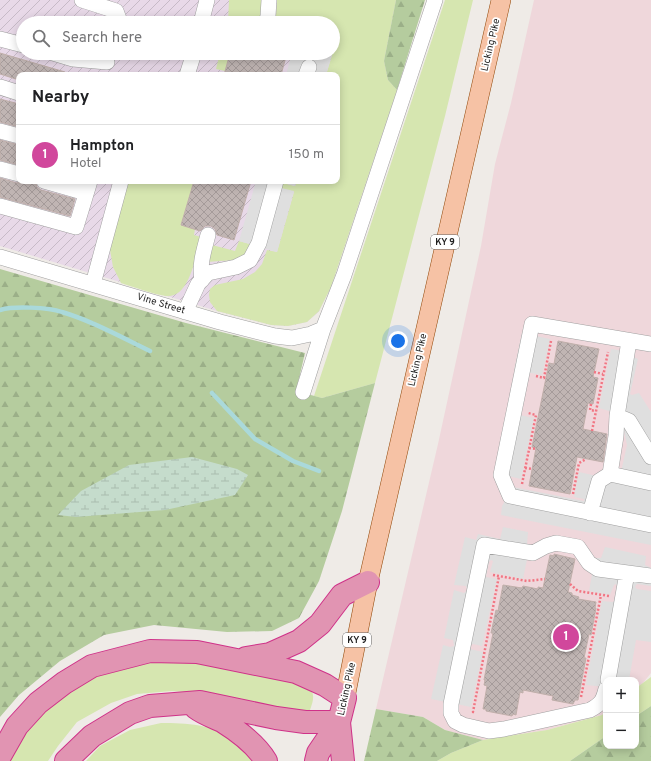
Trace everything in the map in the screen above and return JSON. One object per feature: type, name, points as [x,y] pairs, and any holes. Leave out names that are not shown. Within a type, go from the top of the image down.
[{"type":"highway","points":[[234,659],[252,658],[270,654],[299,641],[320,624],[342,595],[368,582]]},
{"type":"highway","points":[[0,756],[17,726],[38,703],[64,683],[92,666],[150,652],[197,652],[296,672],[325,685],[345,698]]},
{"type":"highway","name":"Licking Pike","points":[[343,761],[339,722],[345,698]]},
{"type":"highway","points":[[66,761],[92,736],[130,713],[150,706],[200,702],[276,718],[305,722],[339,722]]},
{"type":"highway","points":[[189,703],[202,712],[222,722],[247,740],[261,753],[266,761]]},
{"type":"highway","name":"Licking Pike","points":[[316,761],[318,753],[339,722]]},
{"type":"main road","name":"Licking Pike","points":[[345,698],[368,582],[501,0]]},
{"type":"street","points":[[82,0],[116,11],[118,16]]},
{"type":"street","points":[[203,16],[207,0]]},
{"type":"street","points":[[268,16],[269,0]]},
{"type":"street","points":[[303,392],[322,329],[344,276],[435,0]]},
{"type":"street","points":[[0,39],[16,43]]},
{"type":"street","points":[[85,60],[110,64]]},
{"type":"street","points":[[188,72],[192,60]]},
{"type":"street","points":[[0,87],[16,92]]},
{"type":"street","points":[[0,131],[16,135]]},
{"type":"street","points":[[0,169],[16,173]]},
{"type":"street","points":[[0,206],[76,227],[88,187],[66,184]]},
{"type":"street","points":[[93,284],[120,184]]},
{"type":"street","points":[[185,312],[198,284],[208,273],[236,267],[250,260],[259,243],[275,184]]},
{"type":"street","points":[[202,280],[202,259],[208,235]]},
{"type":"street","name":"Vine Street","points":[[0,257],[185,312],[275,336],[292,338],[311,334],[322,329]]},
{"type":"street","points":[[651,344],[532,324],[501,475],[510,496],[651,525]]},
{"type":"street","points":[[610,474],[616,436],[617,416],[629,341]]},
{"type":"street","points":[[617,416],[629,420],[651,457]]},
{"type":"street","points":[[590,512],[599,481],[610,474],[651,482]]},
{"type":"street","points":[[603,699],[599,705],[590,710],[504,729],[489,731],[463,725],[455,721],[451,713],[451,704],[484,545],[533,553],[546,546],[556,544],[578,547],[589,563],[598,569],[651,576]]},
{"type":"street","points":[[609,677],[627,573]]},
{"type":"path","points":[[532,375],[544,378],[552,335]]},
{"type":"path","points":[[592,430],[609,347]]},
{"type":"path","points":[[594,372],[603,374]]},
{"type":"path","points":[[591,404],[590,410],[596,411]]},
{"type":"path","points":[[522,488],[537,415],[525,413]]},
{"type":"path","points":[[530,448],[536,449]]},
{"type":"path","points":[[572,498],[579,463],[586,459]]},
{"type":"path","points":[[525,468],[532,469]]},
{"type":"path","points":[[478,572],[527,581],[545,579]]},
{"type":"path","points":[[480,713],[473,712],[499,576]]},
{"type":"path","points":[[570,584],[578,591],[623,599]]},
{"type":"path","points":[[578,698],[580,697],[600,595]]},
{"type":"shaded area","points":[[0,0],[396,0],[384,61],[388,80],[397,90],[331,287],[319,311],[307,322],[288,326],[271,325],[217,311],[0,246]]},
{"type":"shaded area","points":[[534,0],[651,0],[651,673],[639,686],[639,677],[603,677],[602,715],[547,730],[483,740],[445,730],[423,717],[376,709],[438,444],[481,246],[495,164],[511,103]]},
{"type":"shaded area","points":[[290,60],[330,60],[327,72],[287,72]]},
{"type":"shaded area","points":[[255,184],[283,184],[281,188],[294,191],[277,252],[239,241]]},
{"type":"shaded area","points":[[522,333],[550,339],[542,375],[514,370]]},
{"type":"shaded area","points":[[611,349],[618,350],[638,359],[630,394],[632,395],[639,393],[651,412],[651,545],[501,515],[502,506],[513,487],[584,501],[584,499],[574,497],[579,472],[619,481],[627,445],[622,422],[609,411],[599,408]]},
{"type":"shaded area","points":[[506,412],[534,418],[521,479],[494,473]]},
{"type":"shaded area","points":[[503,527],[528,532],[527,544],[530,545],[523,579],[490,572],[493,561],[491,560],[489,562],[486,577],[497,579],[482,646],[473,644],[471,645],[470,649],[483,652],[471,707],[431,699],[443,645],[450,647],[454,646],[453,640],[444,638],[454,590],[464,593],[467,590],[466,586],[454,585],[465,537],[476,540],[478,534],[500,539]]},
{"type":"shaded area","points":[[605,547],[646,556],[645,565],[651,568],[651,586],[637,584],[635,587],[637,589],[651,591],[651,642],[636,640],[630,677],[603,677],[603,687],[586,685],[602,601],[614,601],[617,586],[616,584],[614,585],[610,595],[589,591],[595,558],[601,558]]},
{"type":"green space","points":[[229,0],[262,0],[261,16],[228,16]]},
{"type":"green space","points":[[277,0],[396,0],[384,61],[388,80],[397,90],[331,287],[319,311],[307,322],[288,326],[271,325],[217,311],[210,302],[209,295],[210,289],[215,285],[243,279],[255,272],[262,264],[267,250],[277,252],[294,192],[281,188],[283,184],[295,186],[296,184],[340,184],[340,72],[327,72],[330,60],[340,60],[340,16],[276,15]]},
{"type":"green space","points":[[396,0],[425,0],[397,90],[388,80],[384,61]]},
{"type":"green space","points":[[445,0],[473,0],[445,116],[375,383],[322,398],[314,396]]},
{"type":"green space","points":[[218,60],[228,60],[225,71],[216,69]]},
{"type":"green space","points":[[127,184],[193,184],[181,225],[195,229],[194,235],[201,237],[191,274],[181,290],[174,295],[161,295],[121,283],[113,267],[110,250],[112,237]]},
{"type":"green space","points":[[239,241],[250,244],[246,254],[236,260],[206,262],[212,245],[235,251]]},
{"type":"green space","points":[[0,269],[186,323],[305,353],[296,391],[322,398],[375,383],[342,511],[319,581],[299,618],[272,631],[227,632],[154,625],[104,635],[60,661],[19,695],[0,717]]},
{"type":"green space","points":[[192,457],[237,469],[248,475],[235,495],[165,510],[76,517],[58,515],[81,491],[129,465]]},
{"type":"green space","points":[[161,660],[217,666],[308,685],[313,694],[310,710],[303,715],[198,693],[172,691],[137,694],[111,703],[77,722],[48,761],[9,761],[21,739],[51,704],[84,681],[121,665]]},
{"type":"green space","points":[[651,677],[651,706],[639,714],[639,713],[639,686]]},
{"type":"green space","points":[[651,706],[651,761],[570,761],[603,738],[603,749],[639,749],[639,714]]},
{"type":"green space","points":[[376,709],[423,717],[445,730],[483,740],[451,753],[437,761],[364,761]]},
{"type":"green space","points":[[603,714],[603,738],[570,761],[437,761],[451,753],[483,740],[547,730]]},
{"type":"green space","points":[[161,723],[190,724],[217,731],[234,740],[257,761],[86,761],[100,746],[130,730]]},
{"type":"building","points":[[0,53],[16,58],[16,60],[24,60],[65,72],[16,72],[16,79],[0,74]]},
{"type":"building","points":[[228,60],[285,60],[282,72],[225,72]]},
{"type":"building","points":[[0,99],[16,103],[16,126],[0,122]]},
{"type":"building","points":[[0,140],[16,144],[16,164],[0,160]]},
{"type":"building","points":[[0,178],[16,183],[16,184],[36,184],[41,190],[75,199],[70,216],[0,197]]},
{"type":"building","points":[[193,184],[250,184],[234,240],[217,235],[215,229],[211,226],[205,226],[200,231],[181,225]]},
{"type":"building","points":[[558,341],[599,349],[593,377],[598,378],[593,404],[588,403],[583,429],[607,434],[603,462],[577,457],[570,494],[529,486],[536,448],[532,447],[549,363],[554,364]]},
{"type":"building","points":[[554,554],[575,559],[568,592],[579,597],[578,599],[596,602],[591,635],[589,634],[584,658],[586,658],[578,700],[575,700],[573,704],[552,700],[553,696],[523,690],[523,693],[520,692],[516,715],[513,714],[512,716],[486,711],[486,709],[483,709],[487,686],[484,685],[484,680],[493,633],[491,633],[496,610],[498,611],[503,585],[522,588],[523,586],[538,589],[538,587],[543,588],[550,555],[554,556]]},
{"type":"waterway","points":[[0,310],[22,308],[56,310],[95,325],[150,351]]},
{"type":"waterway","points":[[212,393],[255,439],[293,461],[319,471]]},
{"type":"place","name":"Hampton","points":[[566,637]]}]
